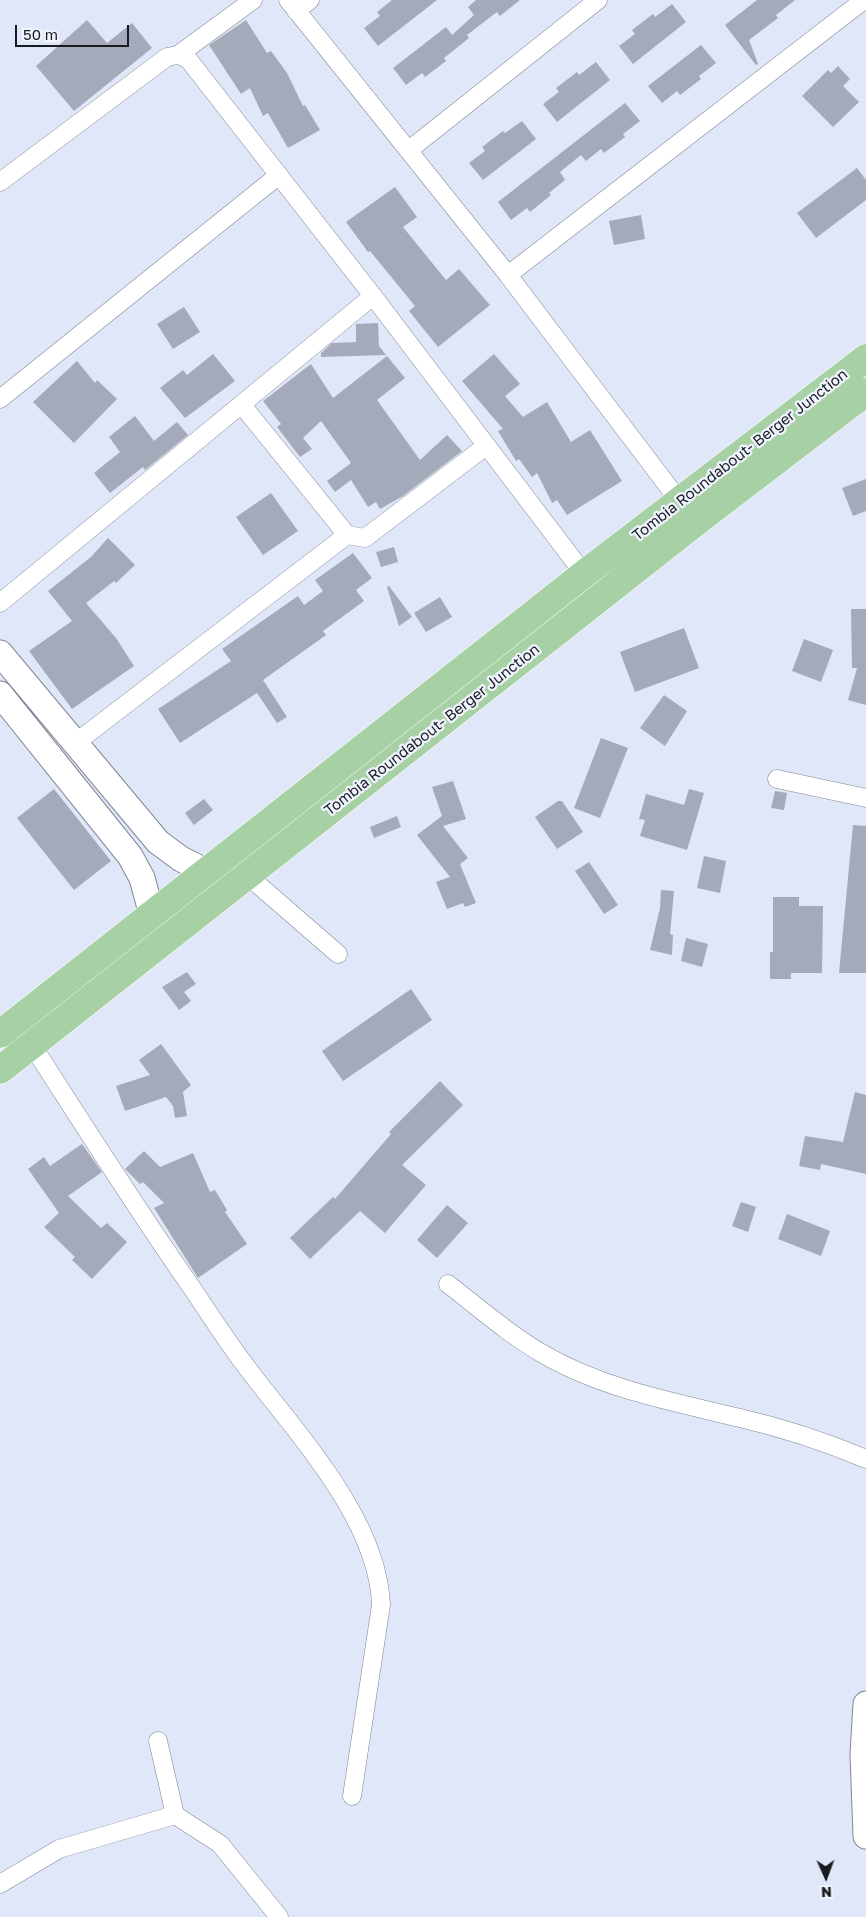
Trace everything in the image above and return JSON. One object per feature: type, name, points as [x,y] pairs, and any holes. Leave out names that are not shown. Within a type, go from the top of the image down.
[{"type":"main road","name":"Tombia Roundabout- Berger Junction","points":[[0,1034],[584,574],[866,358]]},
{"type":"main road","name":"Tombia Roundabout- Berger Junction","points":[[0,1070],[692,525],[866,392]]},
{"type":"street","points":[[0,182],[167,57],[178,55],[253,0]]},
{"type":"street","points":[[409,150],[598,0]]},
{"type":"street","points":[[508,275],[864,0]]},
{"type":"street","points":[[298,4],[409,150],[508,275],[680,502]]},
{"type":"street","points":[[178,55],[188,59],[374,296],[584,574]]},
{"type":"street","points":[[0,399],[279,175]]},
{"type":"street","points":[[0,603],[374,296]]},
{"type":"street","points":[[242,405],[347,535],[365,538],[486,446]]},
{"type":"street","points":[[74,744],[347,535]]},
{"type":"street","points":[[0,652],[74,744],[158,842],[181,859],[207,872]]},
{"type":"street","points":[[0,694],[130,856],[142,878],[152,915]]},
{"type":"street","points":[[777,779],[866,798]]},
{"type":"street","points":[[248,875],[338,954]]},
{"type":"street","points":[[32,1045],[140,1214],[247,1367],[332,1478],[356,1521],[380,1580],[381,1605],[352,1796]]},
{"type":"street","points":[[448,1284],[542,1354],[582,1372],[618,1386],[836,1446],[866,1459]]},
{"type":"street","points":[[866,1704],[863,1754],[866,1836]]},
{"type":"street","points":[[158,1741],[175,1815],[220,1844],[279,1917]]},
{"type":"street","points":[[0,1884],[59,1849],[175,1815]]},
{"type":"building","points":[[392,0],[437,0],[378,46],[364,28],[380,16],[377,12]]},
{"type":"building","points":[[476,0],[520,0],[500,16],[497,12],[467,35],[469,38],[444,58],[446,61],[425,77],[422,73],[406,85],[393,68],[446,27],[452,35],[474,15],[468,7]]},
{"type":"building","points":[[757,0],[795,0],[776,15],[778,18],[749,40],[758,64],[756,65],[725,25]]},
{"type":"building","points":[[672,4],[686,22],[633,64],[619,46],[635,34],[632,30],[653,14],[655,17]]},
{"type":"building","points":[[87,20],[107,43],[132,23],[152,48],[74,111],[36,66]]},
{"type":"building","points":[[246,20],[267,53],[271,51],[287,73],[303,106],[305,105],[320,130],[288,148],[268,113],[263,116],[250,88],[241,94],[209,45]]},
{"type":"building","points":[[701,45],[716,63],[699,76],[701,79],[680,95],[677,91],[662,103],[648,86]]},
{"type":"building","points":[[596,62],[610,80],[557,122],[543,104],[559,92],[556,88],[577,72],[579,75]]},
{"type":"building","points":[[838,66],[850,79],[843,86],[859,102],[833,127],[802,96],[828,70],[831,73]]},
{"type":"building","points":[[625,103],[640,121],[623,134],[625,137],[604,153],[601,149],[586,161],[581,155],[560,172],[565,180],[549,193],[551,195],[530,212],[527,208],[511,220],[498,202]]},
{"type":"building","points":[[522,121],[536,139],[483,180],[469,163],[485,151],[482,147],[503,131],[505,133]]},
{"type":"building","points":[[857,168],[866,180],[866,200],[816,238],[797,213]]},
{"type":"building","points":[[395,187],[417,217],[403,227],[446,280],[459,269],[490,305],[438,347],[409,311],[415,306],[370,251],[368,252],[346,222]]},
{"type":"building","points":[[641,215],[645,239],[614,245],[609,221]]},
{"type":"building","points":[[184,307],[200,332],[173,349],[157,324]]},
{"type":"building","points":[[378,323],[379,346],[386,355],[321,357],[321,353],[332,343],[356,342],[356,324]]},
{"type":"building","points":[[213,354],[235,381],[185,418],[160,388],[183,370],[187,375]]},
{"type":"building","points":[[494,354],[520,384],[505,396],[523,417],[547,402],[571,442],[590,430],[622,481],[567,515],[557,500],[552,503],[537,473],[532,477],[519,459],[516,461],[498,431],[503,429],[462,381]]},
{"type":"building","points":[[387,356],[405,378],[377,400],[420,460],[447,435],[462,451],[403,496],[380,509],[376,502],[368,507],[351,480],[335,492],[327,481],[351,463],[321,421],[303,438],[312,449],[300,457],[277,427],[281,424],[263,401],[311,364],[333,398]]},
{"type":"building","points":[[77,361],[95,383],[97,380],[117,399],[74,443],[33,402]]},
{"type":"building","points":[[135,416],[154,441],[177,422],[188,435],[145,470],[143,467],[110,493],[94,473],[120,452],[109,437]]},
{"type":"building","points":[[866,479],[866,511],[853,516],[842,488]]},
{"type":"building","points":[[271,493],[298,531],[263,555],[236,517]]},
{"type":"building","points":[[108,538],[135,565],[116,583],[114,581],[86,603],[116,638],[134,666],[72,709],[29,651],[72,621],[48,591],[91,557]]},
{"type":"building","points":[[394,547],[398,562],[381,567],[376,552]]},
{"type":"building","points":[[353,553],[372,578],[356,590],[364,601],[323,631],[326,635],[263,680],[287,717],[277,723],[257,693],[180,743],[158,709],[231,661],[222,649],[298,596],[304,605],[323,591],[315,580]]},
{"type":"building","points":[[389,586],[412,617],[399,626],[387,587]]},
{"type":"building","points":[[440,597],[452,617],[426,632],[414,613]]},
{"type":"building","points":[[851,609],[866,609],[866,705],[848,700],[857,668],[852,668]]},
{"type":"building","points":[[684,628],[699,668],[635,692],[620,652]]},
{"type":"building","points":[[804,639],[833,650],[821,682],[792,671]]},
{"type":"building","points":[[664,695],[687,711],[665,746],[640,728]]},
{"type":"building","points":[[601,738],[628,748],[600,818],[574,808]]},
{"type":"building","points":[[453,781],[466,819],[443,826],[468,858],[460,864],[476,903],[465,907],[463,903],[447,909],[436,882],[450,877],[417,835],[442,816],[432,787]]},
{"type":"building","points":[[54,789],[111,861],[74,890],[17,818]]},
{"type":"building","points":[[689,789],[704,793],[687,850],[640,836],[645,820],[639,819],[646,794],[684,805]]},
{"type":"building","points":[[775,791],[787,793],[784,810],[771,808]]},
{"type":"building","points":[[204,799],[213,810],[194,825],[185,813]]},
{"type":"building","points":[[558,801],[562,801],[583,832],[557,849],[535,817]]},
{"type":"building","points":[[397,816],[401,827],[374,838],[370,827]]},
{"type":"building","points":[[853,825],[866,826],[866,973],[839,973]]},
{"type":"building","points":[[704,856],[726,861],[720,893],[697,888]]},
{"type":"building","points":[[589,862],[618,905],[604,914],[575,871]]},
{"type":"building","points":[[661,890],[674,891],[670,934],[673,935],[672,955],[650,950],[660,908]]},
{"type":"building","points":[[773,897],[799,897],[799,906],[823,906],[822,973],[791,973],[791,979],[770,979],[770,952],[773,952]]},
{"type":"building","points":[[686,938],[708,944],[702,967],[681,961]]},
{"type":"building","points":[[187,972],[196,984],[184,992],[191,1001],[179,1010],[162,987]]},
{"type":"building","points":[[411,989],[432,1020],[343,1081],[322,1051]]},
{"type":"building","points":[[161,1044],[191,1085],[183,1092],[187,1116],[175,1118],[173,1106],[166,1097],[125,1111],[116,1086],[150,1075],[139,1060]]},
{"type":"building","points":[[440,1081],[463,1105],[402,1165],[426,1185],[385,1233],[360,1211],[310,1259],[290,1238],[333,1197],[335,1199],[391,1134],[389,1132]]},
{"type":"building","points":[[855,1092],[866,1095],[866,1174],[821,1164],[820,1170],[799,1166],[805,1136],[843,1142]]},
{"type":"building","points":[[82,1144],[102,1172],[68,1196],[101,1228],[107,1223],[127,1242],[92,1279],[72,1260],[75,1257],[44,1227],[59,1213],[28,1169],[44,1157],[50,1166]]},
{"type":"building","points":[[144,1151],[160,1167],[193,1153],[210,1192],[215,1190],[227,1210],[225,1212],[247,1244],[198,1278],[154,1208],[164,1203],[143,1182],[140,1184],[125,1169]]},
{"type":"building","points":[[741,1202],[756,1207],[748,1232],[732,1226]]},
{"type":"building","points":[[447,1205],[468,1223],[437,1258],[417,1240]]},
{"type":"building","points":[[787,1214],[830,1231],[821,1256],[778,1239]]}]
